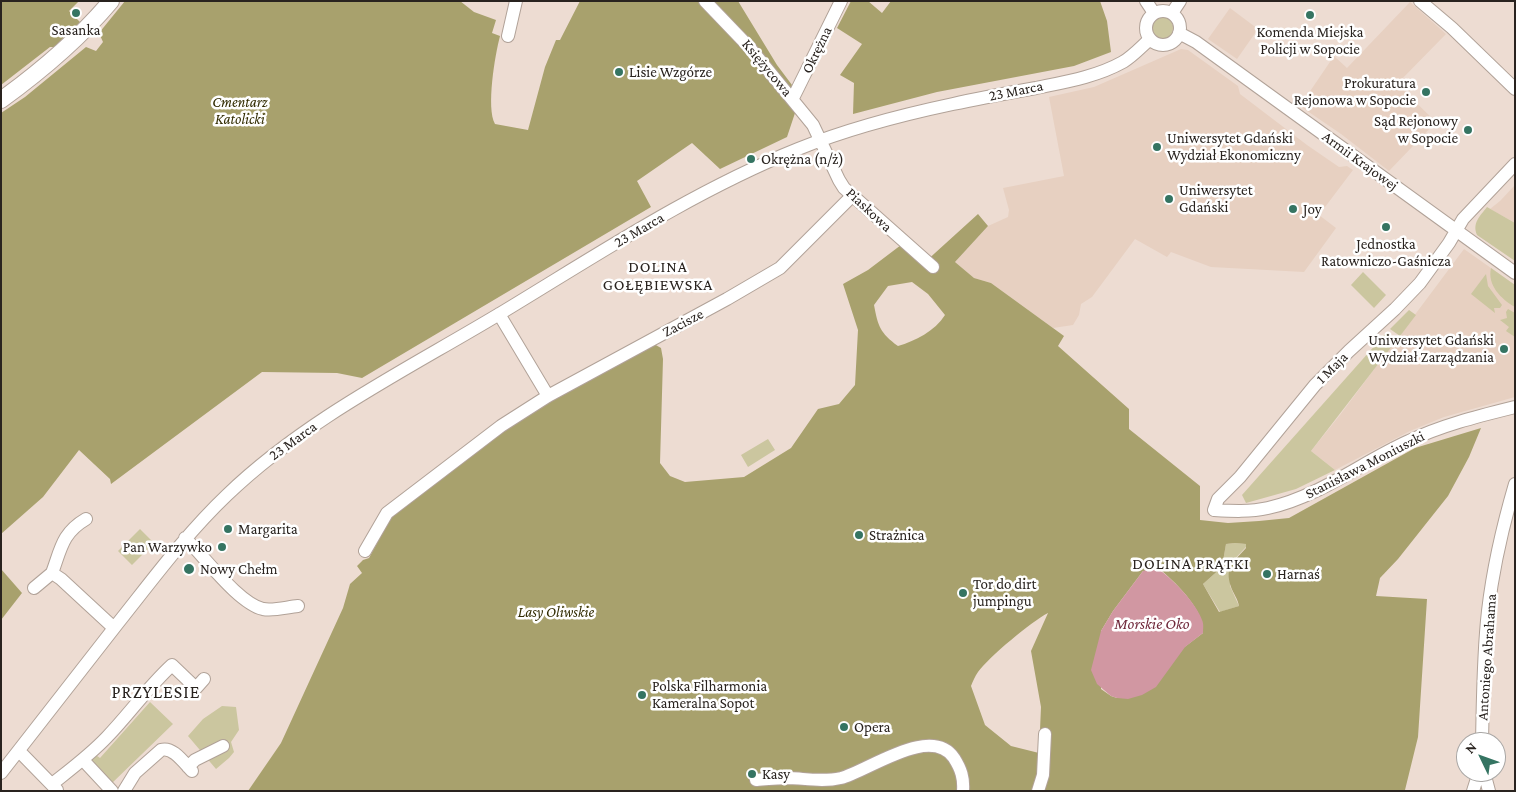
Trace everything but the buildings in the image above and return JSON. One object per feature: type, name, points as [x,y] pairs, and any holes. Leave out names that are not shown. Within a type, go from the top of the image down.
[{"type":"main road","points":[[1,100],[62,52],[111,1]]},
{"type":"street","points":[[508,36],[516,1]]},
{"type":"street","name":"Księżycowa","points":[[705,1],[738,35],[793,98],[813,125],[820,141]]},
{"type":"street","name":"Okrężna","points":[[793,98],[841,1]]},
{"type":"street","points":[[1146,1],[1154,13]]},
{"type":"street","points":[[1172,13],[1180,1]]},
{"type":"street","points":[[1420,1],[1452,28],[1515,89]]},
{"type":"street","points":[[1163,10],[1172,13],[1180,24],[1180,33],[1177,38],[1169,44],[1158,44],[1150,39],[1146,34],[1146,22],[1154,13],[1163,10]]},
{"type":"street","name":"Armii Krajowej","points":[[1180,33],[1199,44],[1515,273]]},
{"type":"street","name":"23 Marca","points":[[1,773],[185,538],[231,491],[261,464],[305,431],[695,197],[750,170],[820,141],[861,128],[948,105],[1083,78],[1106,70],[1126,60],[1150,39]]},
{"type":"street","name":"Piaskowa","points":[[820,141],[839,180],[852,196],[933,267]]},
{"type":"street","name":"1 Maja","points":[[1214,510],[1218,499],[1240,477],[1315,385],[1349,351],[1396,309],[1420,283],[1449,243],[1463,219],[1515,164]]},
{"type":"street","name":"Zacisze","points":[[365,551],[387,513],[501,426],[548,396],[727,299],[780,268],[852,196]]},
{"type":"street","points":[[499,314],[548,396]]},
{"type":"street","name":"Stanisława Moniuszki","points":[[1214,510],[1258,510],[1290,502],[1426,433],[1515,407]]},
{"type":"street","name":"Antoniego Abrahama","points":[[1482,732],[1488,610],[1498,554],[1515,484]]},
{"type":"street","points":[[34,588],[52,573],[67,533],[86,519]]},
{"type":"street","points":[[185,538],[243,598],[254,606],[272,610],[298,606]]},
{"type":"street","points":[[52,573],[114,628]]},
{"type":"street","points":[[19,751],[54,788],[108,736],[154,681],[172,665],[196,688],[204,679]]},
{"type":"street","points":[[1038,791],[1043,775],[1045,734]]},
{"type":"street","points":[[124,791],[135,774],[161,750],[166,748],[170,750],[190,769],[194,760],[223,746]]},
{"type":"street","points":[[756,780],[780,778],[830,780],[852,774],[908,749],[926,746],[937,747],[951,755],[962,773],[963,791]]},
{"type":"street","points":[[83,760],[112,791]]},
{"type":"shaded area","points":[[1410,2],[1446,34],[1397,84],[1436,122],[1389,171],[1341,134],[1300,106],[1334,56],[1347,68]]},
{"type":"shaded area","points":[[1230,8],[1258,29],[1237,59],[1208,39]]},
{"type":"shaded area","points":[[1161,16],[1169,20],[1173,28],[1169,36],[1161,40],[1153,36],[1149,28],[1153,20]]},
{"type":"shaded area","name":"Uniwersytet Gdański","points":[[1181,49],[1188,50],[1238,86],[1240,94],[1307,145],[1339,167],[1347,166],[1353,170],[1319,215],[1336,228],[1304,272],[1211,267],[1171,252],[1167,257],[1135,239],[1092,297],[1081,304],[1079,315],[1073,325],[1053,328],[991,283],[974,278],[955,262],[988,226],[1008,217],[1009,210],[1003,188],[1064,176],[1049,97],[1094,87]]},
{"type":"shaded area","points":[[1515,185],[1515,223],[1490,209]]},
{"type":"shaded area","points":[[1487,207],[1515,223],[1515,261],[1477,235],[1476,223]]},
{"type":"shaded area","points":[[1464,249],[1515,285],[1515,397],[1444,417],[1410,431],[1335,470],[1311,451]]},
{"type":"shaded area","points":[[1491,268],[1515,285],[1515,307],[1496,291],[1491,280]]},
{"type":"shaded area","points":[[1363,272],[1386,295],[1374,308],[1351,285]]},
{"type":"shaded area","points":[[1486,274],[1488,286],[1502,305],[1500,308],[1494,308],[1495,313],[1471,294]]},
{"type":"shaded area","points":[[1508,309],[1515,313],[1515,337],[1506,331],[1509,327],[1500,320],[1507,318],[1506,312]]},
{"type":"shaded area","points":[[1409,310],[1416,315],[1400,336],[1390,329]]},
{"type":"shaded area","points":[[1386,333],[1396,341],[1311,451],[1335,470],[1296,489],[1246,503],[1242,495]]},
{"type":"shaded area","points":[[768,439],[775,450],[748,467],[741,455]]},
{"type":"shaded area","points":[[140,529],[154,543],[132,565],[118,551]]},
{"type":"shaded area","points":[[1226,544],[1246,544],[1246,547],[1231,563],[1230,586],[1239,606],[1220,612],[1203,584],[1222,567]]},
{"type":"shaded area","points":[[150,702],[173,724],[110,785],[91,766],[90,756],[93,753],[100,758]]},
{"type":"shaded area","points":[[222,706],[236,707],[239,730],[231,742],[234,752],[216,769],[188,736],[203,719]]},
{"type":"green space","points":[[1,1],[79,1],[69,11],[80,22],[54,47],[50,47],[1,85]]},
{"type":"green space","name":"Cmentarz Katolicki","points":[[125,1],[460,1],[474,12],[496,20],[492,33],[500,36],[491,94],[492,116],[495,124],[528,130],[545,67],[556,40],[560,40],[580,1],[700,1],[713,13],[796,110],[787,137],[720,169],[692,143],[637,181],[651,207],[362,378],[337,373],[262,372],[111,484],[110,479],[79,450],[43,497],[1,534],[1,113],[25,97],[86,47],[96,51],[103,42],[99,33]]},
{"type":"green space","points":[[710,1],[738,1],[777,65],[792,85],[791,88]]},
{"type":"green space","points":[[851,1],[868,1],[882,13],[891,1],[1100,1],[1107,21],[1111,52],[1074,66],[937,92],[853,114],[854,83],[840,75],[862,44],[837,28]]},
{"type":"green space","name":"Lasy Oliwskie","points":[[978,214],[988,226],[955,262],[974,278],[991,283],[1064,336],[1058,346],[1129,409],[1129,429],[1200,486],[1200,520],[1228,523],[1289,518],[1415,448],[1481,428],[1469,457],[1448,496],[1398,559],[1380,578],[1376,596],[1427,599],[1418,737],[1406,791],[248,791],[281,743],[343,608],[350,584],[362,573],[357,566],[363,560],[369,558],[391,517],[519,419],[654,344],[661,348],[663,359],[660,463],[670,476],[685,482],[744,477],[791,448],[818,409],[839,404],[855,385],[858,330],[843,284],[868,270],[901,245],[924,263]],"holes":[[[912,282],[928,294],[945,315],[936,326],[924,335],[898,346],[887,337],[881,328],[874,305],[888,286]],[[1226,544],[1246,544],[1246,548],[1231,565],[1229,574],[1231,587],[1239,606],[1219,612],[1203,584],[1222,567]],[[1143,571],[1162,571],[1195,607],[1202,624],[1203,633],[1117,698],[1101,689],[1101,631],[1113,611]],[[1048,613],[1031,651],[1041,707],[1039,753],[1011,746],[985,725],[971,686],[978,672],[991,658]]]},
{"type":"green space","points":[[1,569],[22,593],[1,620]]},
{"type":"water","name":"Morskie Oko","points":[[1154,567],[1174,583],[1195,606],[1203,622],[1203,633],[1185,647],[1156,687],[1142,695],[1128,699],[1117,698],[1111,696],[1097,684],[1091,670],[1101,631],[1113,611],[1143,571]]},
{"type":"place","name":"Sasanka","points":[[76,13]]},
{"type":"place","name":"Komenda Miejska Policji w Sopocie","points":[[1310,15]]},
{"type":"place","name":"Lisie Wzgórze","points":[[619,72]]},
{"type":"place","name":"Prokuratura Rejonowa w Sopocie","points":[[1426,92]]},
{"type":"place","name":"Sąd Rejonowy w Sopocie","points":[[1468,130]]},
{"type":"place","name":"Uniwersytet Gdański Wydział Ekonomiczny","points":[[1157,147]]},
{"type":"place","name":"Okrężna (n/ż)","points":[[751,159]]},
{"type":"place","name":"Uniwersytet Gdański","points":[[1169,199]]},
{"type":"place","name":"Joy","points":[[1293,209]]},
{"type":"place","name":"Jednostka Ratowniczo-Gaśnicza","points":[[1386,227]]},
{"type":"place","name":"Uniwersytet Gdański Wydział Zarządzania","points":[[1504,349]]},
{"type":"place","name":"Margarita","points":[[228,529]]},
{"type":"place","name":"Strażnica","points":[[859,535]]},
{"type":"place","name":"Pan Warzywko","points":[[222,547]]},
{"type":"place","name":"Nowy Chełm","points":[[189,569]]},
{"type":"place","name":"Harnaś","points":[[1267,574]]},
{"type":"place","name":"Tor do dirt jumpingu","points":[[963,593]]},
{"type":"place","name":"Polska Filharmonia Kameralna Sopot","points":[[642,695]]},
{"type":"place","name":"Opera","points":[[844,727]]},
{"type":"place","name":"Kasy","points":[[752,774]]},
{"type":"district","name":"DOLINA GOŁĘBIEWSKA","points":[[658,276]]},
{"type":"district","name":"DOLINA PRĄTKI","points":[[1191,564]]},
{"type":"district","name":"PRZYLESIE","points":[[156,692]]}]
